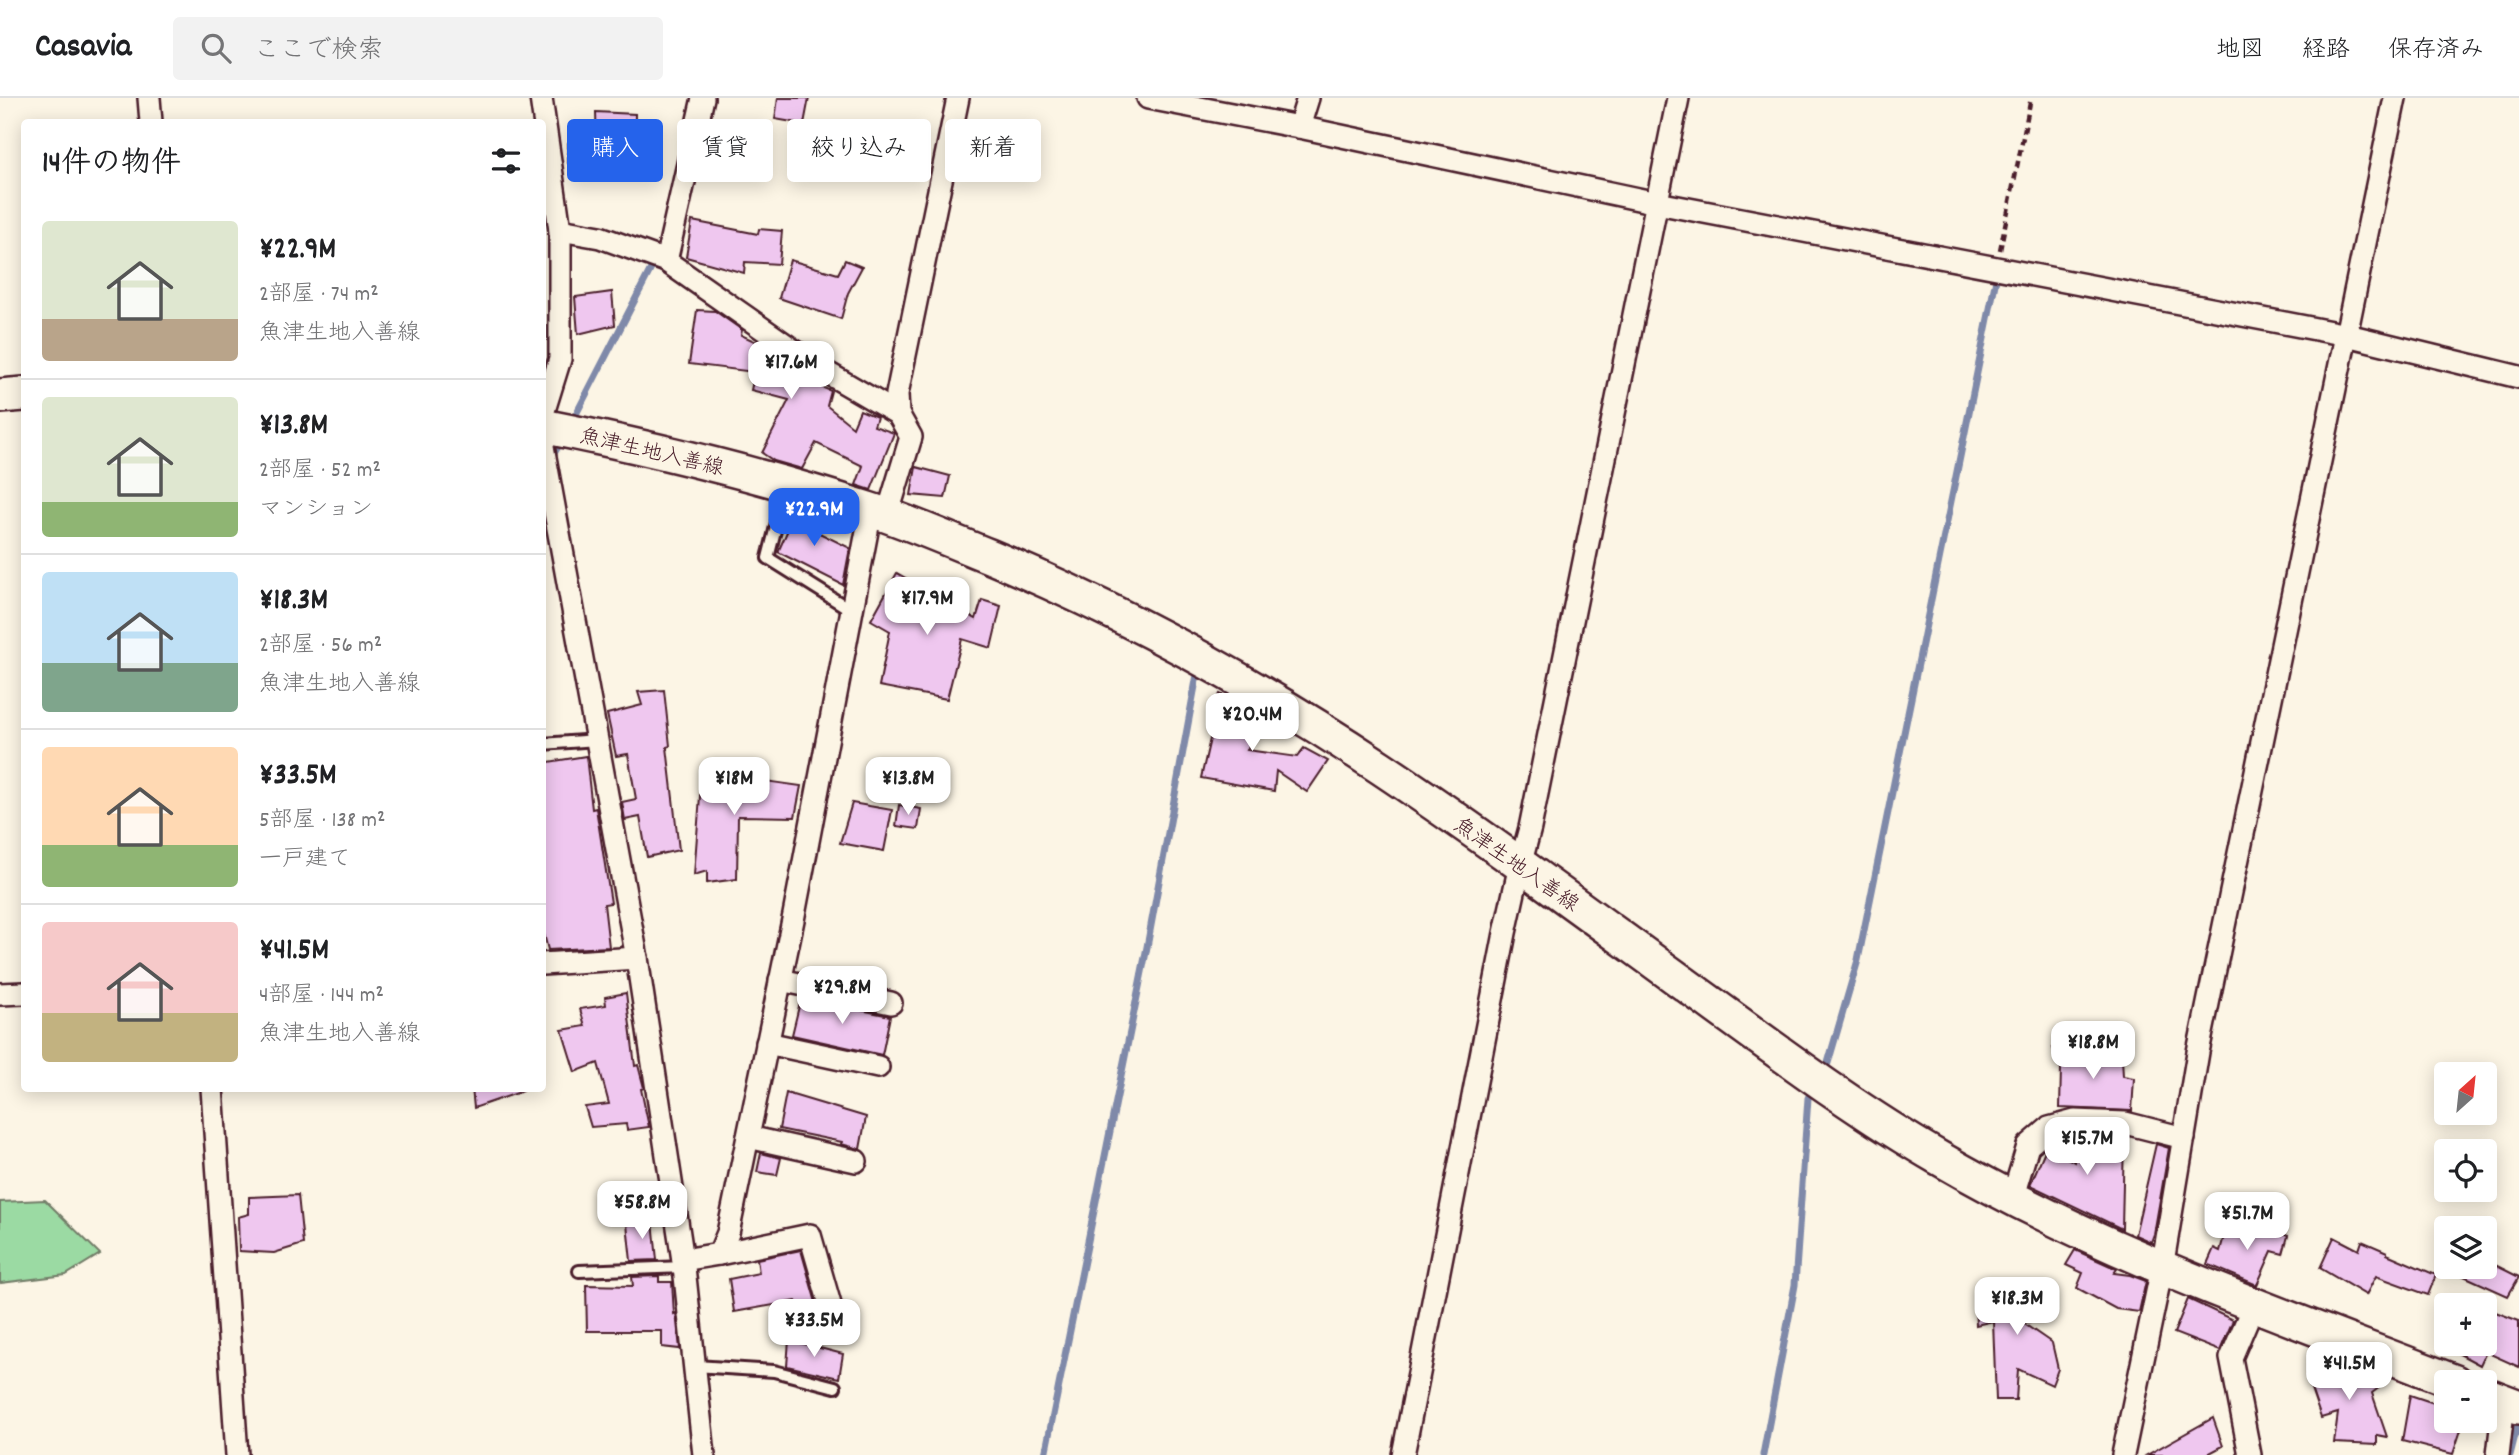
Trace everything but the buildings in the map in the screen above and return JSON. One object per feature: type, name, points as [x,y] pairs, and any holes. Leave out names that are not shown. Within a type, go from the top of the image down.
[{"type":"main road","points":[[0,396],[21,394]]},
{"type":"main road","name":"魚津生地入善線","points":[[546,427],[657,449],[879,513],[1024,571],[1200,658],[1262,693],[1380,767],[1816,1079],[1934,1155],[2012,1199],[2088,1236],[2162,1268],[2434,1374]]},
{"type":"street","points":[[149,98],[150,119]]},
{"type":"street","points":[[541,98],[544,119]]},
{"type":"street","points":[[666,261],[703,98]]},
{"type":"street","points":[[719,1254],[728,1233],[780,981],[851,610],[879,513],[911,437],[898,414],[897,394],[957,98]]},
{"type":"street","points":[[1148,98],[1224,105],[1299,127],[1657,203],[2347,335],[2519,377]]},
{"type":"street","points":[[1299,127],[1308,98]]},
{"type":"street","points":[[1403,1455],[1520,865],[1531,828],[1678,98]]},
{"type":"street","points":[[2123,1455],[2162,1268],[2198,1052],[2395,98]]},
{"type":"street","points":[[546,135],[559,230],[559,359],[546,403]]},
{"type":"street","points":[[559,230],[600,237],[666,261],[819,368],[898,414]]},
{"type":"street","points":[[546,463],[636,958],[684,1264],[704,1455]]},
{"type":"street","points":[[546,964],[636,958]]},
{"type":"street","points":[[780,981],[891,1003]]},
{"type":"street","points":[[0,994],[21,993]]},
{"type":"street","points":[[767,1043],[878,1067]]},
{"type":"street","points":[[212,1092],[237,1455]]},
{"type":"street","points":[[2012,1199],[2028,1146],[2049,1128],[2075,1121],[2125,1124],[2184,1138]]},
{"type":"street","points":[[748,1137],[856,1161]]},
{"type":"street","points":[[684,1264],[810,1235],[831,1308]]},
{"type":"street","points":[[2250,1455],[2231,1358],[2254,1304]]},
{"type":"street","points":[[2498,1455],[2503,1401]]},
{"type":"lane","points":[[786,485],[768,558],[851,610]]},
{"type":"lane","points":[[546,744],[597,740]]},
{"type":"lane","points":[[579,1271],[684,1264]]},
{"type":"lane","points":[[695,1366],[774,1371],[835,1387]]},
{"type":"path","points":[[1996,268],[2031,98]]},
{"type":"green space","points":[[45,1200],[100,1254],[66,1275],[0,1283],[0,1202]]},
{"type":"waterway","points":[[572,422],[655,261]]},
{"type":"waterway","points":[[1822,1073],[1828,1063],[1858,960],[1996,279]]},
{"type":"waterway","points":[[555,462],[553,455],[563,438]]},
{"type":"waterway","points":[[1045,1455],[1147,947],[1197,675]]},
{"type":"waterway","points":[[1763,1455],[1795,1285],[1808,1098],[1814,1086]]},
{"type":"waterway","points":[[2510,1455],[2519,1420]]}]
